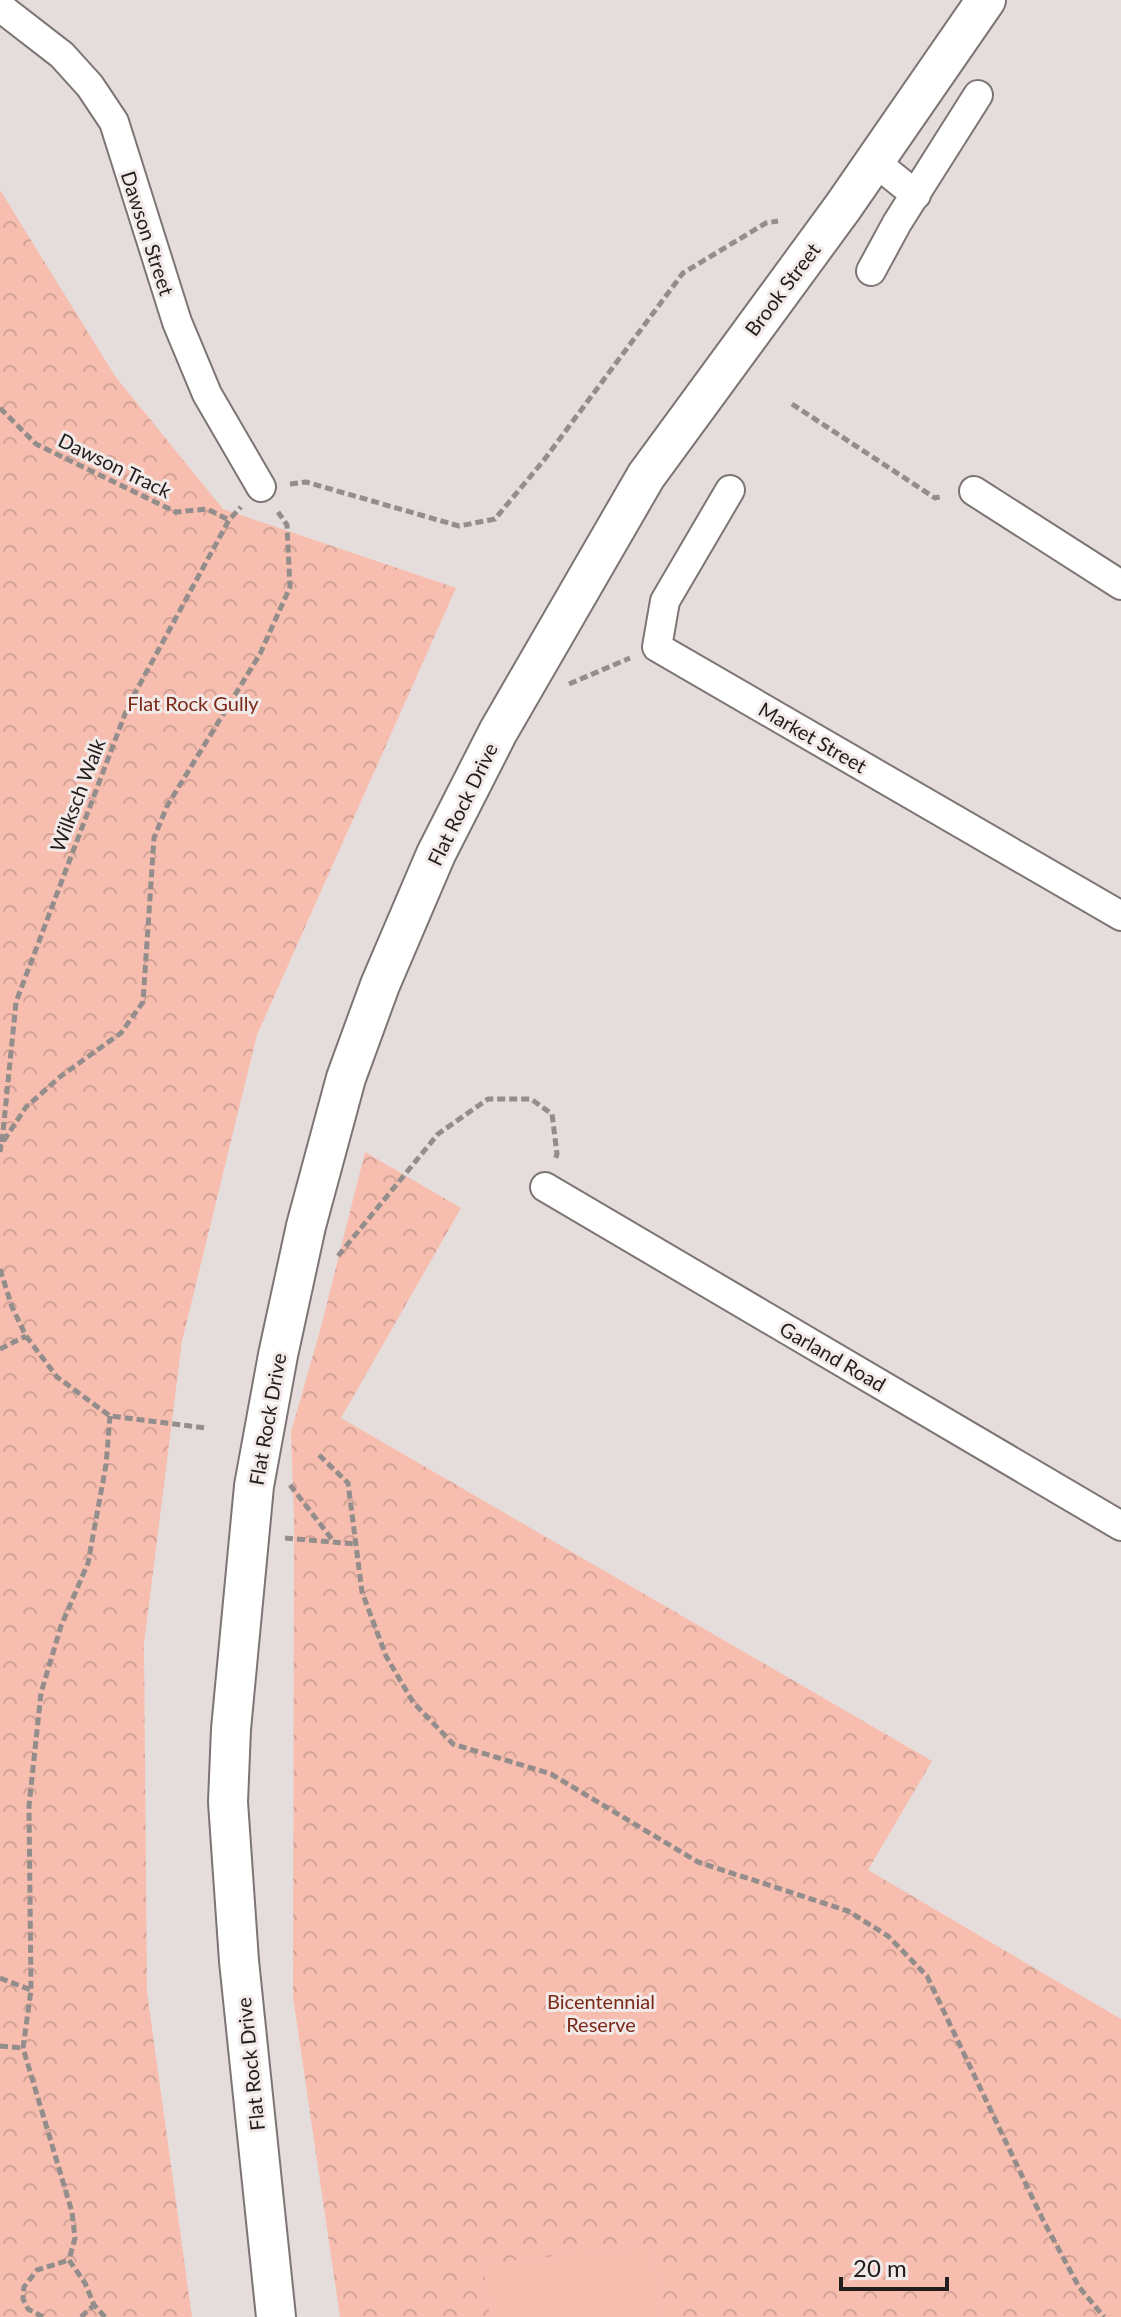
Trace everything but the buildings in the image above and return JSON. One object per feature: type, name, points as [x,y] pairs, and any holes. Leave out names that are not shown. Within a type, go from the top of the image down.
[{"type":"main road","name":"Brook Street","points":[[585,581],[646,476],[874,161],[986,0]]},
{"type":"main road","name":"Flat Rock Drive","points":[[276,2317],[239,1961],[228,1802],[231,1729],[254,1486],[306,1226],[346,1078],[380,985],[436,854],[498,732],[585,581]]},
{"type":"street","name":"Dawson Street","points":[[0,7],[62,55],[90,86],[114,122],[177,322],[207,394],[261,487]]},
{"type":"street","points":[[871,271],[978,95]]},
{"type":"street","points":[[874,161],[916,195]]},
{"type":"street","points":[[657,647],[665,601],[730,490]]},
{"type":"street","points":[[974,491],[1121,585]]},
{"type":"street","name":"Market Street","points":[[657,647],[1121,916]]},
{"type":"street","name":"Garland Road","points":[[545,1187],[1121,1526]]},
{"type":"path","points":[[1,1149],[26,1107],[61,1076],[121,1033],[143,1002],[154,838],[167,806],[260,654],[290,587],[287,525],[261,487],[306,482],[459,526],[495,519],[544,460],[683,273],[766,223],[778,221]]},
{"type":"path","points":[[792,404],[935,498],[974,491]]},
{"type":"path","name":"Dawson Track","points":[[0,408],[36,444],[176,512],[207,509],[229,520]]},
{"type":"path","name":"Wilksch Walk","points":[[1,1149],[16,1002],[128,706],[229,520],[261,487]]},
{"type":"path","points":[[559,688],[657,647]]},
{"type":"path","points":[[330,1266],[438,1134],[488,1099],[531,1099],[552,1114],[557,1154],[545,1187]]},
{"type":"path","points":[[0,1269],[12,1307],[26,1336],[57,1377],[110,1416],[206,1428]]},
{"type":"path","points":[[0,1349],[26,1336]]},
{"type":"path","points":[[69,2260],[75,2238],[72,2212],[23,2048],[31,1990],[29,1806],[41,1693],[61,1626],[88,1563],[106,1465],[110,1416]]},
{"type":"path","points":[[319,1455],[348,1483],[362,1592],[386,1656],[413,1702],[453,1744],[551,1774],[698,1862],[848,1911],[888,1936],[927,1976],[1043,2220],[1079,2287],[1104,2317]]},
{"type":"path","points":[[287,1480],[334,1542]]},
{"type":"path","points":[[250,1531],[289,1539],[356,1544]]},
{"type":"path","points":[[0,1978],[31,1990]]},
{"type":"path","points":[[0,2046],[23,2048]]},
{"type":"path","points":[[69,2260],[85,2283],[94,2305],[105,2317]]},
{"type":"path","points":[[43,2317],[28,2309],[23,2299],[24,2287],[37,2270],[69,2260]]},
{"type":"path","points":[[81,2317],[94,2305]]},
{"type":"green space","name":"Flat Rock Gully","points":[[0,190],[115,376],[223,509],[456,588],[257,1035],[182,1341],[144,1644],[147,1992],[192,2317],[0,2317]]},
{"type":"green space","name":"Bicentennial Reserve","points":[[365,1152],[461,1208],[341,1418],[932,1761],[868,1870],[1121,2019],[1121,2317],[340,2317],[293,1997],[294,1521],[291,1432]]},
{"type":"green space","points":[[653,2245],[661,2317],[490,2317],[483,2264]]}]
